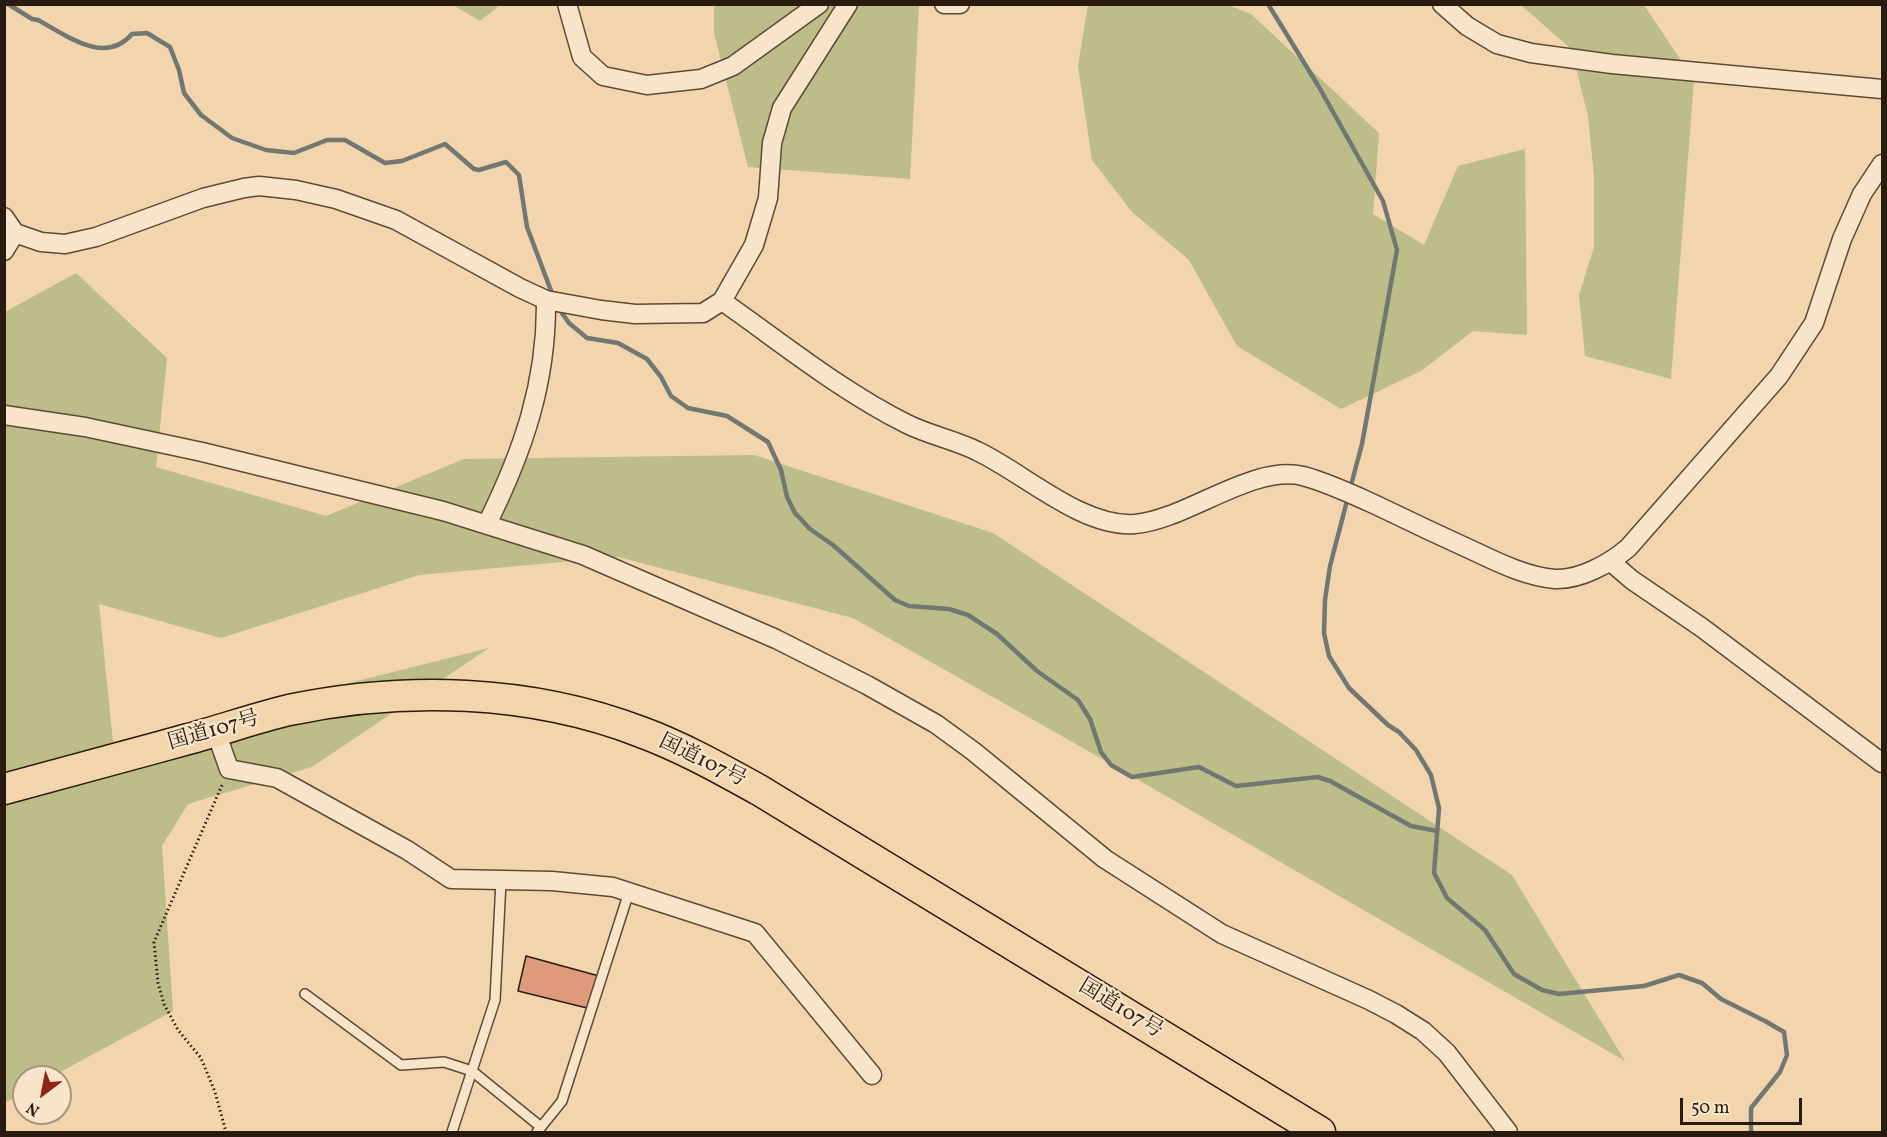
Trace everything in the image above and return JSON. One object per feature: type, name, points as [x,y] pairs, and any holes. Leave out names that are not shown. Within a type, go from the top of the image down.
[{"type":"highway","name":"国道107号","points":[[4,789],[287,711],[383,696],[434,694],[484,697],[537,704],[591,715],[641,732],[698,757],[759,790],[1320,1132]]},
{"type":"street","points":[[567,4],[582,57],[603,76],[647,84],[701,79],[733,66],[819,4]]},
{"type":"street","points":[[4,217],[15,233],[41,242],[65,244],[96,237],[203,198],[244,188],[259,186],[296,190],[336,199],[396,220],[546,300],[635,314],[704,313],[722,301],[754,245],[768,198],[772,143],[782,108],[848,4]]},
{"type":"street","points":[[944,4],[960,4]]},
{"type":"street","points":[[1442,4],[1467,26],[1497,44],[1531,53],[1612,64],[1882,89]]},
{"type":"street","points":[[722,301],[845,388],[934,436],[976,450],[1088,516],[1109,522],[1135,524],[1164,517],[1250,483],[1282,474],[1302,476],[1339,488],[1496,562],[1524,572],[1556,579],[1586,573],[1611,562],[1628,548],[1779,376],[1814,322],[1842,239],[1862,194],[1882,164]]},
{"type":"street","points":[[4,251],[15,233]]},
{"type":"street","points":[[487,524],[529,425],[543,366],[547,334],[546,300]]},
{"type":"street","points":[[4,415],[85,427],[202,452],[443,511],[583,555],[776,639],[867,685],[936,724],[973,751],[1105,859],[1222,934],[1369,1000],[1423,1031],[1447,1053],[1508,1132]]},
{"type":"street","points":[[1611,562],[1632,580],[1701,627],[1882,763]]},
{"type":"street","points":[[216,732],[229,769],[277,778],[407,850],[452,879],[552,881],[613,887],[755,933],[872,1074]]},
{"type":"lane","points":[[452,1132],[495,1000],[501,881]]},
{"type":"lane","points":[[305,994],[401,1065],[444,1062],[472,1071],[539,1130],[562,1101],[629,892]]},
{"type":"path","points":[[226,1132],[215,1092],[201,1058],[178,1030],[164,1004],[158,982],[154,942],[229,769]]},
{"type":"green space","points":[[453,5],[500,5],[480,21]]},
{"type":"green space","points":[[714,5],[919,5],[910,179],[748,167],[714,33]]},
{"type":"green space","points":[[1088,5],[1228,5],[1251,14],[1379,133],[1373,214],[1424,245],[1458,166],[1525,149],[1527,335],[1473,331],[1421,371],[1341,409],[1237,346],[1189,260],[1132,212],[1092,160],[1078,66]]},
{"type":"green space","points":[[1521,5],[1644,5],[1694,80],[1671,379],[1585,356],[1579,295],[1594,247],[1594,176],[1588,116],[1571,49]]},
{"type":"green space","points":[[76,273],[167,358],[156,467],[326,516],[464,459],[754,455],[993,533],[1512,875],[1625,1061],[853,618],[618,557],[419,575],[221,638],[99,604],[113,742],[489,648],[312,767],[188,804],[162,846],[173,1011],[72,1066],[12,1065],[12,1099],[5,1103],[5,312]]},
{"type":"building","points":[[526,956],[599,976],[587,1008],[518,991]]},
{"type":"waterway","points":[[8,4],[32,19],[85,45],[98,48],[121,43],[132,34],[147,33],[170,47],[179,70],[184,93],[201,115],[232,138],[266,150],[294,153],[327,140],[345,140],[385,163],[402,161],[445,144],[474,169],[479,170],[506,162],[519,175],[527,227],[553,296]]},
{"type":"waterway","points":[[1268,4],[1319,87],[1383,201],[1397,250],[1362,444],[1350,489]]},
{"type":"waterway","points":[[559,309],[569,323],[587,338],[618,343],[647,359],[661,377],[671,396],[688,408],[727,416],[768,442],[781,470],[787,497],[795,513],[810,529],[833,545],[895,600],[909,606],[949,609],[968,615],[997,634],[1037,671],[1078,700],[1090,719],[1101,752],[1111,765],[1132,777],[1199,767],[1236,786],[1318,777],[1330,781],[1411,826],[1437,831]]},
{"type":"waterway","points":[[1348,497],[1330,566],[1325,600],[1324,633],[1329,656],[1349,688],[1416,750],[1431,775],[1439,808],[1434,873],[1447,898],[1485,930],[1514,974],[1542,990],[1559,994],[1644,986],[1679,975],[1702,983],[1721,999],[1784,1032],[1787,1055],[1780,1072],[1751,1108],[1751,1132]]}]
